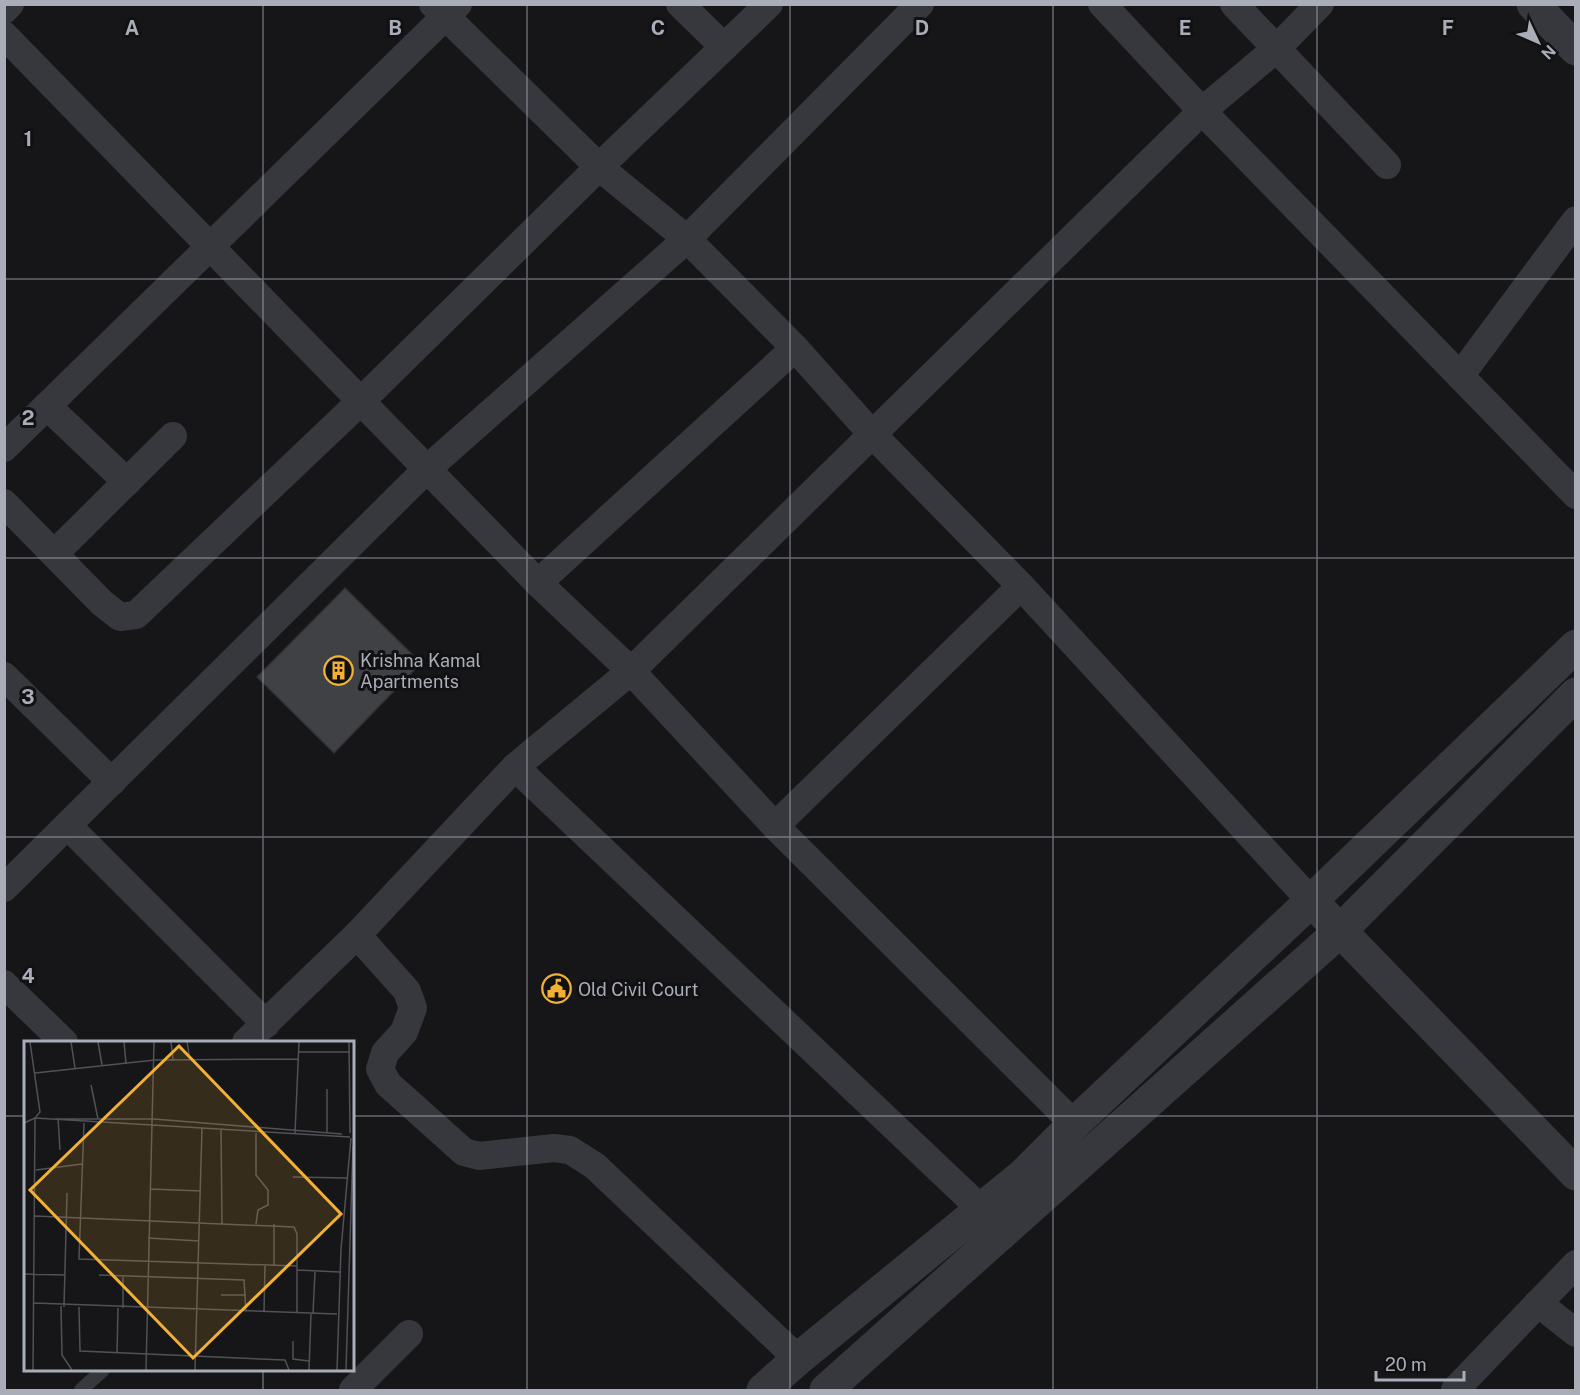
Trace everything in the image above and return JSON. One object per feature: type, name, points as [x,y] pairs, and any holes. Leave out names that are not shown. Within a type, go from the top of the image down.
[{"type":"street","points":[[4,10],[10,4]]},
{"type":"street","points":[[680,4],[724,47]]},
{"type":"street","points":[[4,503],[102,603],[120,616],[136,615],[362,401],[599,167],[769,4]]},
{"type":"street","points":[[4,888],[427,469],[687,239],[920,4]]},
{"type":"street","points":[[1102,4],[1202,111],[1575,495]]},
{"type":"street","points":[[1234,4],[1387,165]]},
{"type":"street","points":[[68,826],[256,1033],[357,934],[515,767],[632,671],[1202,111],[1277,48],[1320,4]]},
{"type":"street","points":[[1533,4],[1575,49]]},
{"type":"street","points":[[4,448],[212,246],[445,9],[599,167],[687,239],[795,348],[872,434],[1021,586],[1311,901],[1575,1174]]},
{"type":"street","points":[[4,35],[538,583],[632,671],[775,825],[1074,1124]]},
{"type":"street","points":[[1460,376],[1575,220]]},
{"type":"street","points":[[538,583],[795,348]]},
{"type":"street","points":[[47,406],[127,482]]},
{"type":"street","points":[[54,554],[173,436]]},
{"type":"street","points":[[775,825],[1021,586]]},
{"type":"street","points":[[763,1390],[1023,1175],[1575,646]]},
{"type":"street","points":[[4,676],[112,782]]},
{"type":"street","points":[[826,1390],[1340,931],[1575,694]]},
{"type":"street","points":[[515,767],[981,1209]]},
{"type":"street","points":[[357,934],[407,991],[413,1008],[404,1032],[385,1053],[380,1069],[387,1084],[464,1152],[479,1156],[554,1148],[570,1150],[595,1166],[798,1359]]},
{"type":"street","points":[[4,984],[63,1041]]},
{"type":"street","points":[[1463,1388],[1575,1264]]},
{"type":"street","points":[[1538,1303],[1575,1333]]},
{"type":"street","points":[[353,1390],[409,1334]]},
{"type":"lane","points":[[81,1390],[102,1371]]},
{"type":"building","name":"Krishna Kamal Apartments","points":[[345,588],[421,663],[334,753],[257,677]]},
{"type":"place","name":"Krishna Kamal Apartments","points":[[339,670]]},
{"type":"place","name":"Old Civil Court","points":[[557,989]]}]
